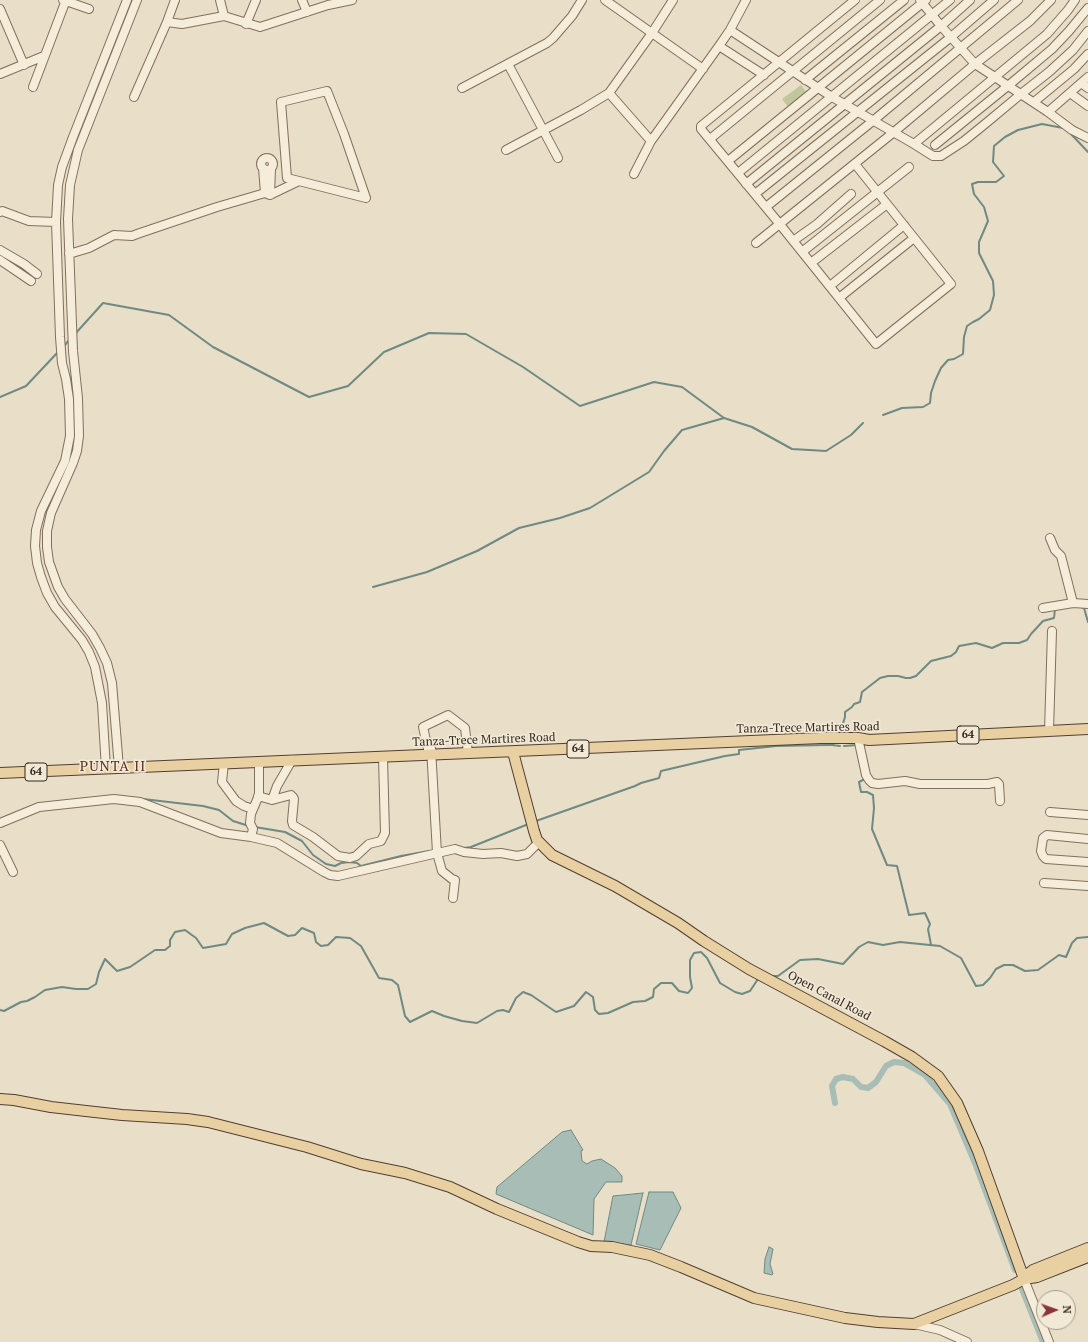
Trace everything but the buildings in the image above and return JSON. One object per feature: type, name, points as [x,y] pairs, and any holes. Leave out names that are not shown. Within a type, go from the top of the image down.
[{"type":"main road","name":"Tanza-Trece Martires Road","points":[[0,773],[830,738],[854,738],[869,740],[1088,730]]},
{"type":"main road","name":"Open Canal Road","points":[[513,752],[534,832],[539,842],[552,855],[615,886],[678,923],[749,969],[912,1057],[938,1076],[957,1103],[978,1151],[1024,1279]]},
{"type":"main road","points":[[0,1099],[51,1107],[122,1115],[187,1118],[307,1147],[361,1164],[405,1173],[450,1187],[497,1209],[578,1242],[591,1246],[612,1247],[650,1255],[754,1298],[845,1318],[914,1324],[918,1321],[931,1318],[999,1291],[1024,1279],[1037,1277],[1088,1257]]},
{"type":"main road","points":[[1024,1279],[1029,1272],[1033,1270],[1088,1248]]},
{"type":"street","points":[[33,87],[65,0],[89,9]]},
{"type":"street","points":[[106,768],[102,703],[95,667],[82,640],[55,606],[43,582],[37,563],[35,546],[36,530],[41,511],[65,461],[70,436],[69,399],[62,363],[60,337],[56,222],[58,186],[62,168],[78,124],[127,0]]},
{"type":"street","points":[[119,768],[112,683],[107,663],[92,634],[65,599],[58,587],[49,562],[47,531],[51,513],[77,451],[78,436],[78,398],[73,352],[69,254],[68,219],[70,185],[78,150],[137,0]]},
{"type":"street","points":[[134,97],[175,0]]},
{"type":"street","points":[[220,0],[224,16]]},
{"type":"street","points":[[246,24],[256,0]]},
{"type":"street","points":[[302,0],[307,12]]},
{"type":"street","points":[[167,22],[182,24],[224,16],[246,24],[263,27],[331,2],[352,0]]},
{"type":"street","points":[[462,88],[547,43],[572,16],[582,0]]},
{"type":"street","points":[[605,0],[703,69]]},
{"type":"street","points":[[506,150],[581,110],[609,93],[652,33],[672,0]]},
{"type":"street","points":[[634,174],[651,141],[730,30],[746,0]]},
{"type":"street","points":[[855,0],[702,124],[701,129],[876,344],[951,284],[855,164]]},
{"type":"street","points":[[710,139],[880,0]]},
{"type":"street","points":[[805,80],[904,0]]},
{"type":"street","points":[[738,173],[950,0]]},
{"type":"street","points":[[746,184],[941,26],[970,0]]},
{"type":"street","points":[[755,194],[951,37],[994,0]]},
{"type":"street","points":[[766,207],[874,120],[1018,0]]},
{"type":"street","points":[[756,243],[855,164],[975,64],[1030,21],[1051,0]]},
{"type":"street","points":[[728,161],[819,88],[923,1],[941,26],[975,64],[1034,102],[1072,130],[1088,138]]},
{"type":"street","points":[[914,144],[1047,34],[1068,10],[1073,1],[1087,10],[1052,49],[1009,86],[935,145]]},
{"type":"street","points":[[0,9],[24,65]]},
{"type":"street","points":[[730,30],[780,61],[805,80],[936,157],[941,156],[964,141],[1049,72],[1073,50],[1088,31]]},
{"type":"street","points":[[719,46],[764,75]]},
{"type":"street","points":[[1034,102],[1088,54]]},
{"type":"street","points":[[0,74],[44,56]]},
{"type":"street","points":[[508,64],[558,158]]},
{"type":"street","points":[[1048,112],[1070,93],[1085,85],[1088,77]]},
{"type":"street","points":[[327,91],[344,134],[366,198],[299,181],[287,178],[281,102],[327,91]]},
{"type":"street","points":[[609,93],[651,141]]},
{"type":"street","points":[[1070,93],[1088,106]]},
{"type":"street","points":[[268,194],[269,167],[286,163]]},
{"type":"street","points":[[802,252],[909,167]]},
{"type":"street","points":[[69,254],[89,248],[114,235],[132,236],[218,207],[268,194],[299,181]]},
{"type":"street","points":[[793,241],[817,224],[851,194]]},
{"type":"street","points":[[811,263],[887,204]]},
{"type":"street","points":[[0,212],[2,211],[29,221],[56,222]]},
{"type":"street","points":[[830,286],[904,226]]},
{"type":"street","points":[[839,298],[914,238]]},
{"type":"street","points":[[0,250],[24,264],[37,274]]},
{"type":"street","points":[[0,260],[31,281]]},
{"type":"street","points":[[50,491],[59,495]]},
{"type":"street","points":[[1050,538],[1055,550],[1061,556],[1073,603]]},
{"type":"street","points":[[1044,608],[1073,603],[1088,604]]},
{"type":"street","points":[[1049,731],[1052,631]]},
{"type":"street","points":[[453,898],[455,880],[442,871],[437,853],[431,748],[428,748],[423,727],[448,715],[465,728],[468,753]]},
{"type":"street","points":[[854,738],[866,775],[872,783],[878,784],[905,781],[920,784],[988,784],[997,782],[999,784],[1000,801]]},
{"type":"street","points":[[258,796],[272,800],[291,795],[294,799],[293,825],[314,837],[338,856],[350,858],[356,856],[369,844],[381,841],[385,833],[383,757]]},
{"type":"street","points":[[272,800],[277,786],[292,760]]},
{"type":"street","points":[[252,830],[251,814],[260,787],[259,762]]},
{"type":"street","points":[[224,763],[222,782],[236,801],[253,809]]},
{"type":"street","points":[[0,823],[38,807],[114,799],[140,802],[221,833],[252,830],[277,843],[324,872],[330,875],[338,876],[455,849],[464,852],[483,854],[501,853],[517,856],[527,854],[539,842]]},
{"type":"street","points":[[1050,812],[1088,815]]},
{"type":"street","points":[[1088,839],[1047,835],[1043,838],[1041,851],[1042,856],[1046,859],[1088,862]]},
{"type":"street","points":[[0,845],[14,872]]},
{"type":"street","points":[[1044,883],[1088,886]]},
{"type":"street","name":"Open Canal Road","points":[[1024,1279],[1049,1342]]},
{"type":"street","points":[[914,1324],[940,1330],[967,1342]]},
{"type":"green space","points":[[801,85],[808,94],[789,108],[782,99]]},
{"type":"water","points":[[571,1130],[583,1150],[581,1151],[582,1161],[587,1164],[601,1159],[615,1168],[622,1176],[622,1182],[606,1182],[594,1199],[593,1235],[496,1194],[497,1187],[562,1132]]},
{"type":"water","points":[[649,1192],[673,1192],[681,1208],[660,1250],[636,1244]]},
{"type":"water","points":[[643,1193],[631,1245],[604,1242],[613,1196]]},
{"type":"water","points":[[769,1247],[773,1249],[770,1264],[772,1275],[764,1273],[765,1259]]},
{"type":"waterway","points":[[883,415],[902,408],[923,407],[930,403],[931,393],[941,368],[948,360],[954,359],[963,354],[964,337],[967,326],[990,310],[994,295],[993,281],[979,253],[979,242],[988,221],[984,207],[974,194],[972,184],[978,182],[996,182],[1004,176],[993,162],[994,146],[1005,137],[1018,130],[1042,124],[1063,128]]},
{"type":"waterway","points":[[1071,134],[1088,152]]},
{"type":"waterway","points":[[75,334],[103,303],[169,315],[213,347],[309,397],[348,386],[384,352],[429,333],[466,334],[523,367],[580,406],[654,382],[682,387],[724,418],[752,427],[792,449],[826,451],[851,435],[863,423]]},
{"type":"waterway","points":[[64,346],[70,339]]},
{"type":"waterway","points":[[0,397],[26,386],[58,352]]},
{"type":"waterway","points":[[373,587],[427,572],[477,551],[519,528],[560,518],[590,508],[649,472],[682,430],[724,418]]},
{"type":"waterway","points":[[1081,607],[1084,608],[1088,622]]},
{"type":"waterway","points":[[839,736],[845,717],[845,712],[854,704],[860,702],[862,692],[880,678],[888,676],[910,678],[916,676],[931,661],[951,656],[956,652],[959,646],[976,643],[992,648],[1003,643],[1019,643],[1027,640],[1043,621],[1054,618],[1056,609]]},
{"type":"waterway","points":[[827,745],[832,745],[836,742]]},
{"type":"waterway","points":[[536,821],[641,783],[659,778],[661,771],[739,754],[739,750],[776,746],[827,745]]},
{"type":"waterway","points":[[832,745],[840,746]]},
{"type":"waterway","points":[[844,746],[857,745]]},
{"type":"waterway","points":[[865,779],[859,782],[861,792],[867,792],[873,795],[874,808],[872,829],[887,865],[897,866],[909,915],[925,913],[930,924],[928,929],[931,945]]},
{"type":"waterway","points":[[143,799],[203,806],[219,810],[233,821],[249,826]]},
{"type":"waterway","points":[[464,848],[471,847],[526,825]]},
{"type":"waterway","points":[[255,827],[285,832],[302,841],[313,855],[326,864],[335,866],[341,863],[350,862],[357,863],[361,866],[429,851]]},
{"type":"waterway","points":[[0,1010],[4,1011],[21,1002],[27,1001],[45,990],[62,987],[88,989],[96,984],[99,972],[105,959],[117,971],[130,967],[155,950],[165,950],[170,946],[170,940],[175,932],[185,930],[196,938],[203,948],[226,944],[232,934],[245,928],[264,923],[288,936],[295,935],[302,928],[314,933],[316,942],[321,946],[328,945],[336,937],[350,938],[361,946],[379,978],[392,980],[398,985],[405,1016],[410,1022],[432,1011],[462,1021],[477,1023],[497,1011],[503,1010],[509,1012],[516,998],[523,992],[531,995],[556,1012],[574,1006],[586,992],[593,997],[595,1010],[599,1014],[608,1013],[633,1002],[645,1001],[653,997],[654,989],[661,983],[672,983],[679,991],[688,993],[692,988],[690,977],[690,960],[694,953],[701,952],[707,958],[720,983],[735,992],[742,994],[750,991],[758,979]]},
{"type":"waterway","points":[[774,976],[778,976],[800,960],[818,959],[843,964],[859,947],[868,942],[883,945],[900,942],[940,946],[961,958],[976,986],[983,985],[996,969],[1004,965],[1013,965],[1025,971],[1038,970],[1059,955],[1066,957],[1072,943],[1077,938],[1088,937]]},
{"type":"waterway","points":[[835,1103],[832,1086],[836,1079],[843,1077],[853,1079],[861,1087],[868,1088],[876,1082],[886,1066],[894,1062],[904,1063],[925,1075],[950,1104],[975,1163],[1015,1270]]},
{"type":"waterway","points":[[1022,1289],[1043,1342]]},
{"type":"district","name":"PUNTA II","points":[[113,767]]}]
